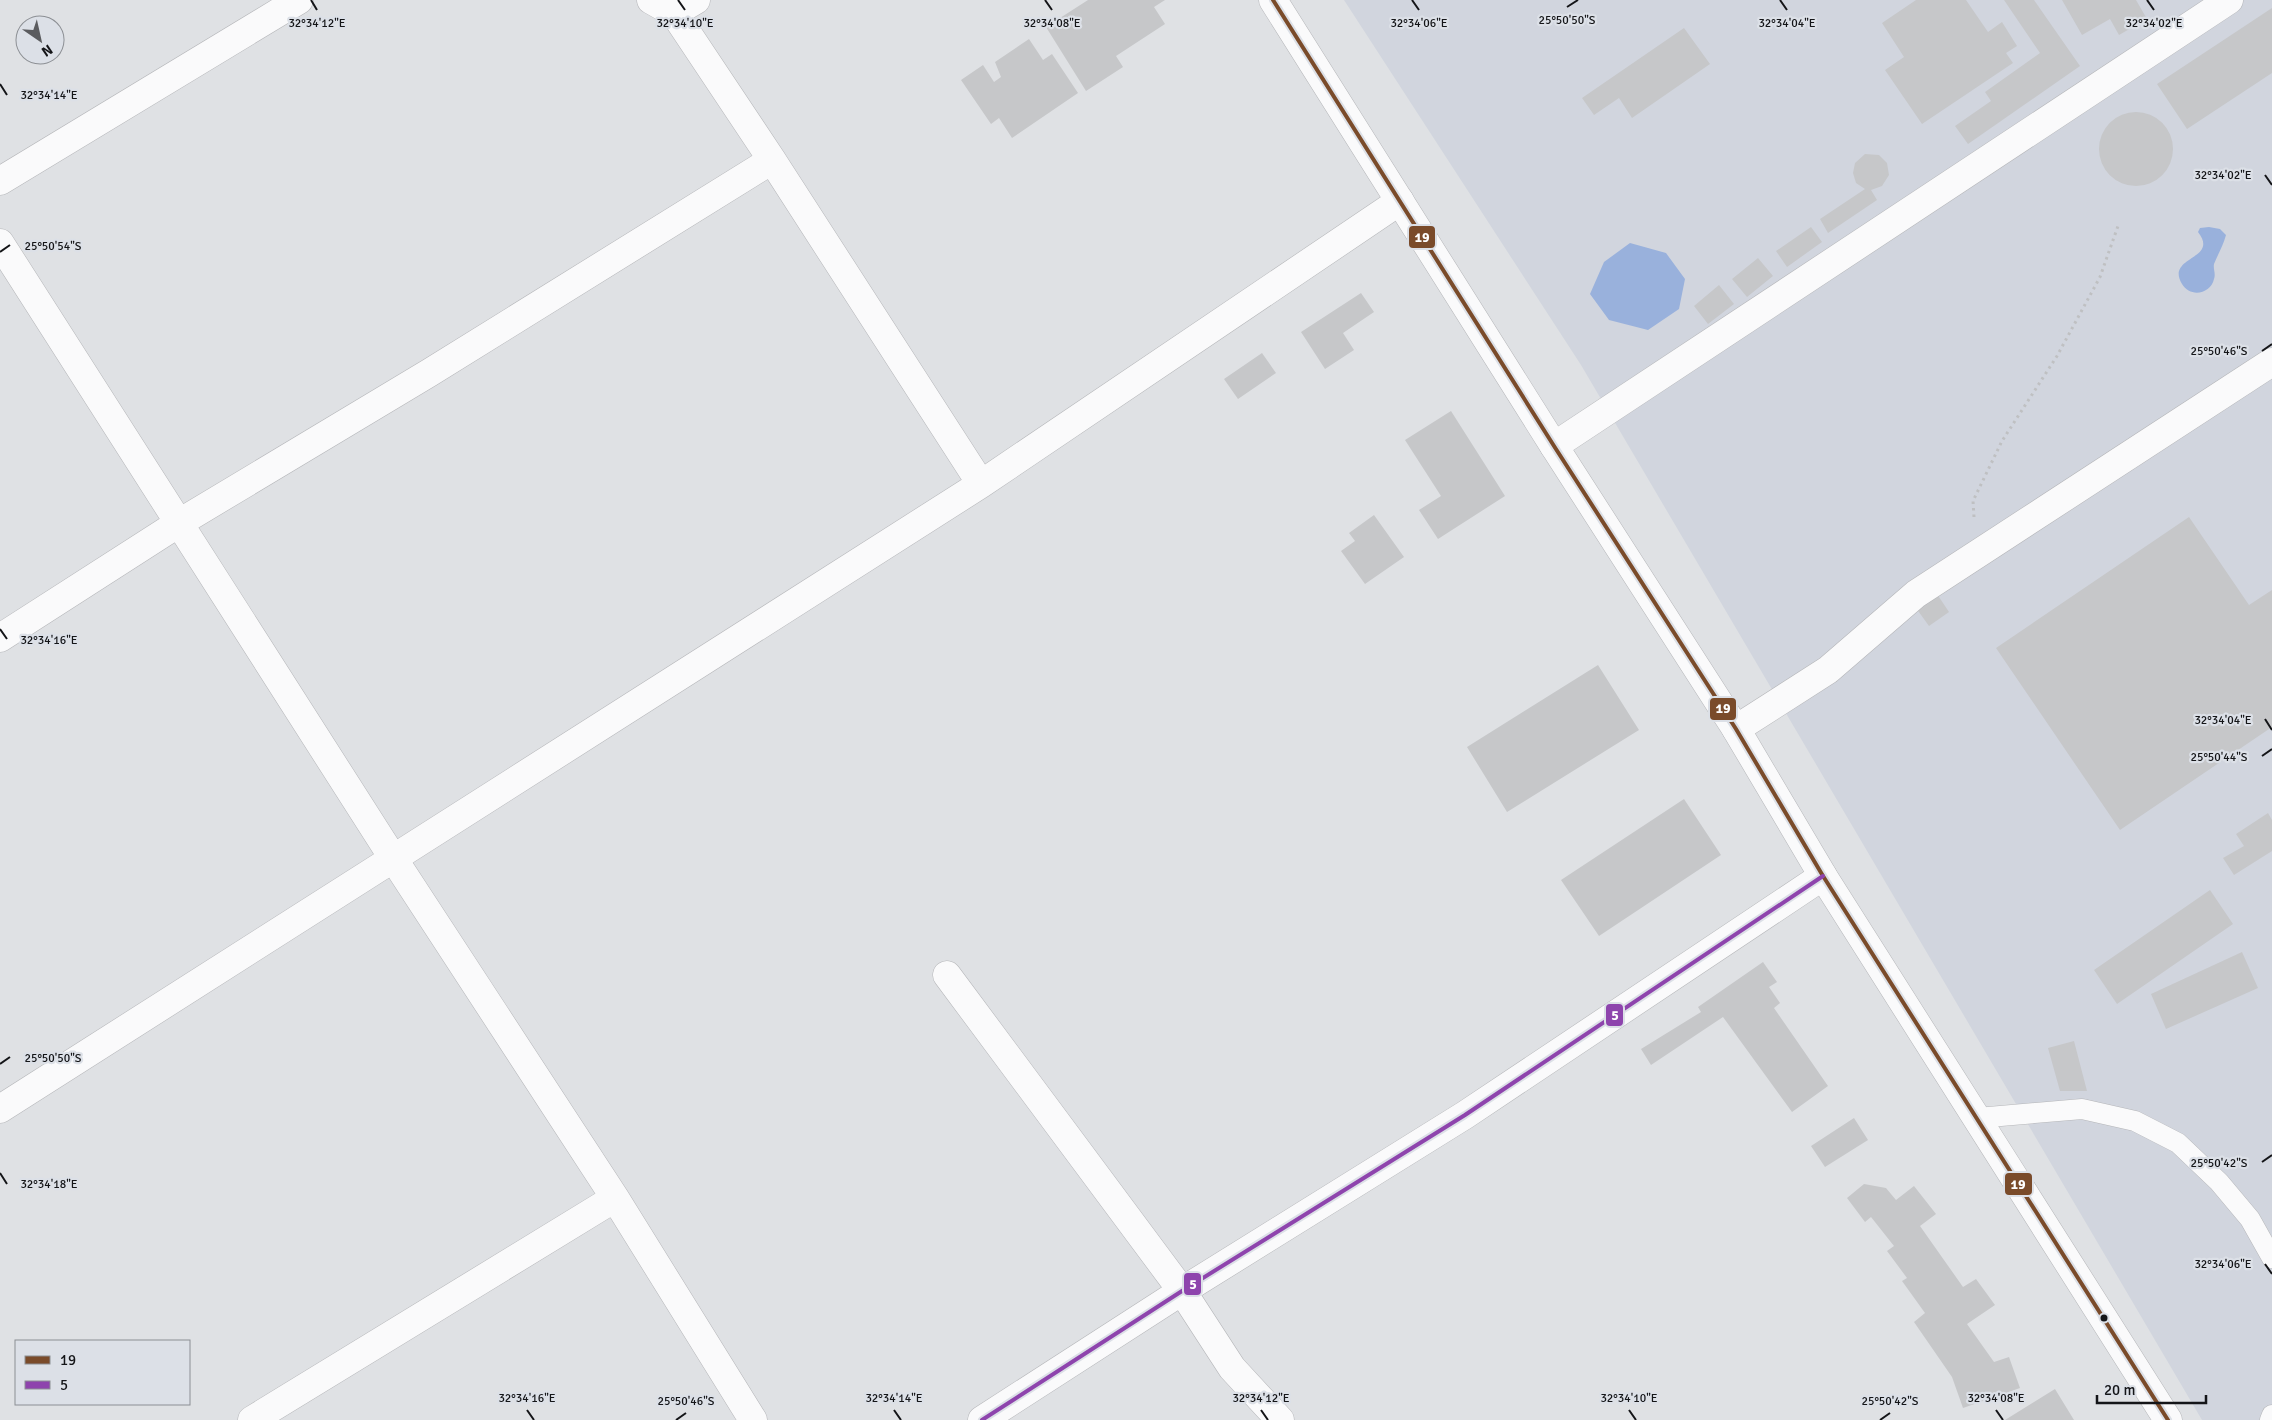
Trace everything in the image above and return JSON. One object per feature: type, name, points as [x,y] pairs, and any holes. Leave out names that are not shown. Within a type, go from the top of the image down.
[{"type":"main road","points":[[0,181],[299,0]]},
{"type":"main road","points":[[1273,0],[1554,446],[1736,729],[1823,876],[2168,1420]]},
{"type":"main road","points":[[1554,446],[2229,0]]},
{"type":"main road","points":[[674,4],[981,484]]},
{"type":"main road","points":[[0,638],[179,524],[429,373],[772,160]]},
{"type":"main road","points":[[0,1109],[981,484],[1400,201]]},
{"type":"main road","points":[[0,243],[393,858],[615,1198],[754,1420]]},
{"type":"main road","points":[[1736,729],[1828,670],[1916,594],[2272,362]]},
{"type":"main road","points":[[982,1420],[1182,1291],[1465,1115],[1823,876]]},
{"type":"main road","points":[[947,975],[1182,1291],[1232,1368],[1280,1420]]},
{"type":"main road","points":[[252,1420],[615,1198]]},
{"type":"lane","points":[[1977,1118],[2082,1110],[2135,1121],[2178,1143],[2219,1182],[2250,1219],[2272,1258]]},
{"type":"lane","points":[[2270,1420],[2272,1415]]},
{"type":"path","points":[[1977,555],[1973,502],[2002,441],[2057,356],[2100,277],[2118,226]]},
{"type":"shaded area","points":[[1344,0],[2272,0],[2272,1420],[2202,1420],[1581,365]]},
{"type":"water","points":[[2200,228],[2220,229],[2226,235],[2214,264],[2215,277],[2212,284],[2205,291],[2195,293],[2182,284],[2179,275],[2180,268],[2202,248],[2203,241],[2198,232]]},
{"type":"water","points":[[1630,243],[1666,253],[1685,279],[1679,309],[1648,330],[1609,320],[1590,294],[1604,262]]},
{"type":"building","points":[[1088,0],[1165,0],[1154,7],[1165,24],[1116,56],[1123,67],[1086,91],[1046,27]]},
{"type":"building","points":[[1916,0],[1966,0],[1988,32],[2002,22],[2017,46],[2006,53],[2013,63],[1922,124],[1885,70],[1904,57],[1882,23]]},
{"type":"building","points":[[2004,0],[2034,0],[2080,66],[1968,144],[1955,126],[1991,101],[1985,92],[2040,53]]},
{"type":"building","points":[[2062,0],[2136,0],[2147,19],[2119,35],[2110,19],[2082,35]]},
{"type":"building","points":[[2272,8],[2272,73],[2187,129],[2157,84]]},
{"type":"building","points":[[1684,28],[1710,64],[1632,118],[1619,98],[1594,115],[1582,98]]},
{"type":"building","points":[[1029,39],[1043,60],[1052,54],[1078,93],[1012,138],[999,118],[991,124],[961,80],[983,65],[994,82],[1001,77],[995,62]]},
{"type":"building","points":[[2136,112],[2157,118],[2167,128],[2173,149],[2167,170],[2157,180],[2136,186],[2115,180],[2105,170],[2099,149],[2105,128],[2115,118]]},
{"type":"building","points":[[1865,154],[1879,155],[1887,163],[1889,175],[1882,186],[1871,190],[1877,200],[1828,233],[1820,219],[1865,189],[1856,183],[1853,173],[1855,163]]},
{"type":"building","points":[[1811,227],[1822,242],[1787,267],[1776,251]]},
{"type":"building","points":[[1758,258],[1773,276],[1747,297],[1732,279]]},
{"type":"building","points":[[1719,285],[1734,304],[1708,324],[1694,306]]},
{"type":"building","points":[[1361,293],[1374,312],[1343,333],[1354,350],[1325,369],[1301,332]]},
{"type":"building","points":[[1262,353],[1276,373],[1238,399],[1224,379]]},
{"type":"building","points":[[1451,411],[1505,496],[1438,539],[1419,510],[1441,496],[1405,440]]},
{"type":"building","points":[[1374,515],[1404,557],[1365,584],[1341,551],[1355,541],[1349,533]]},
{"type":"building","points":[[2189,517],[2249,605],[2272,590],[2272,727],[2120,830],[1996,648]]},
{"type":"building","points":[[1937,594],[1949,612],[1929,626],[1916,608]]},
{"type":"building","points":[[1598,665],[1639,730],[1507,812],[1467,747]]},
{"type":"building","points":[[1684,799],[1721,855],[1599,936],[1561,880]]},
{"type":"building","points":[[2268,813],[2272,820],[2272,851],[2234,875],[2223,858],[2244,846],[2236,834]]},
{"type":"building","points":[[2210,890],[2233,924],[2117,1004],[2094,970]]},
{"type":"building","points":[[2242,952],[2258,988],[2166,1029],[2151,994]]},
{"type":"building","points":[[1763,962],[1777,982],[1769,987],[1780,1003],[1774,1008],[1828,1086],[1792,1112],[1723,1017],[1651,1065],[1641,1049],[1701,1012],[1698,1007]]},
{"type":"building","points":[[2074,1041],[2087,1091],[2060,1091],[2048,1048]]},
{"type":"building","points":[[1854,1118],[1868,1140],[1825,1167],[1811,1146]]},
{"type":"building","points":[[1864,1184],[1886,1188],[1896,1200],[1914,1186],[1936,1214],[1920,1226],[1963,1287],[1976,1279],[1995,1305],[1967,1324],[1994,1362],[2009,1357],[2020,1388],[1963,1408],[1952,1377],[1914,1322],[1925,1313],[1902,1281],[1907,1278],[1887,1251],[1894,1246],[1871,1217],[1865,1222],[1847,1198]]},
{"type":"building","points":[[2055,1389],[2074,1420],[2005,1420]]},
{"type":"transit line","name":"19","points":[[1273,0],[1554,446],[1736,729],[1823,876],[2168,1420]]},
{"type":"transit line","name":"5","points":[[982,1420],[1182,1291],[1465,1115],[1823,876]]}]
